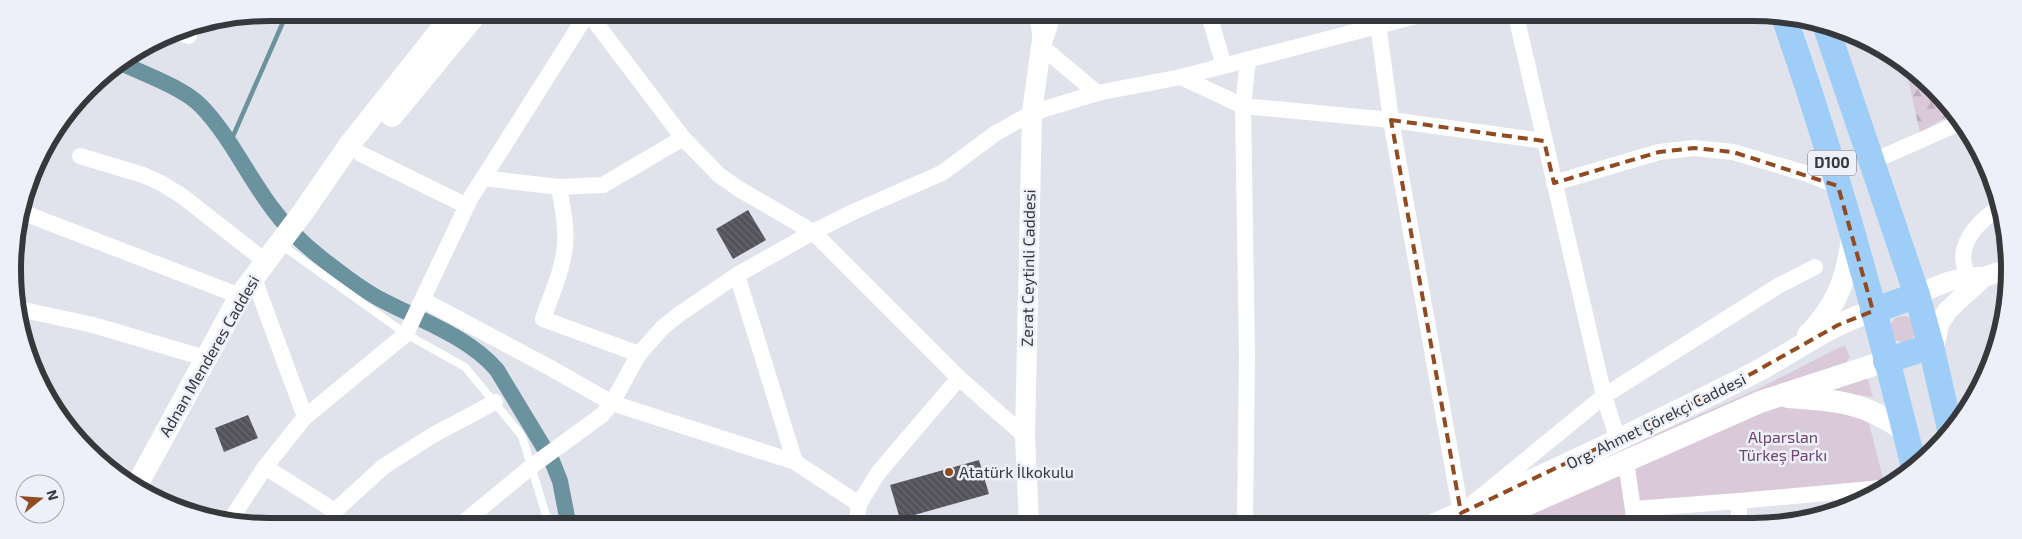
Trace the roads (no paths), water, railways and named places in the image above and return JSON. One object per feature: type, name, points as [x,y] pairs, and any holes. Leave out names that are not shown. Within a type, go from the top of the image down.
[{"type":"highway","name":"D100","points":[[1786,23],[1815,105],[1873,311],[1912,459]]},
{"type":"highway","name":"D100","points":[[1828,33],[1917,296],[1948,422]]},
{"type":"highway","points":[[1873,311],[1917,296]]},
{"type":"highway","points":[[1886,361],[1931,346]]},
{"type":"main road","name":"Adnan Menderes Caddesi","points":[[140,481],[240,296],[303,212],[350,144],[448,21]]},
{"type":"main road","name":"Adnan Menderes Caddesi","points":[[303,212],[361,154],[469,21]]},
{"type":"main road","points":[[1774,363],[1798,344],[1836,300],[1846,273],[1852,238]]},
{"type":"main road","name":"Org. Ahmet Çörekçi Caddesi","points":[[1448,518],[1618,440],[1774,363],[1838,325],[1873,311]]},
{"type":"main road","name":"Org. Ahmet Çörekçi Caddesi","points":[[1497,518],[1777,396],[1886,361]]},
{"type":"main road","name":"Org. Ahmet Çörekçi Caddesi","points":[[1777,396],[1824,399],[1857,405],[1878,413],[1905,431]]},
{"type":"street","points":[[233,515],[265,467],[305,417],[406,334],[467,206],[584,21]]},
{"type":"street","points":[[593,21],[683,138],[719,175],[738,189],[813,232],[959,378],[1025,436]]},
{"type":"street","points":[[1039,21],[1041,46],[1097,93]]},
{"type":"street","name":"Zerat Ceytinli Caddesi","points":[[1029,518],[1025,436],[1032,113],[1041,46],[1049,21]]},
{"type":"street","points":[[1210,21],[1224,66]]},
{"type":"street","points":[[469,518],[537,463],[597,420],[612,403],[639,354],[663,327],[737,275],[813,232],[853,212],[942,173],[996,133],[1032,113],[1097,93],[1181,77],[1248,60],[1379,21],[1392,120],[1461,512],[1604,396],[1778,286],[1815,267]]},
{"type":"street","points":[[1517,21],[1604,396],[1618,440]]},
{"type":"street","points":[[1245,518],[1247,355],[1243,106],[1248,60]]},
{"type":"street","points":[[1181,77],[1243,106],[1392,120],[1544,141]]},
{"type":"street","points":[[1871,162],[1954,125]]},
{"type":"street","points":[[483,178],[559,187],[603,185],[683,138]]},
{"type":"street","points":[[1554,183],[1659,152],[1694,148],[1732,152],[1805,173],[1838,186]]},
{"type":"street","points":[[361,154],[467,206]]},
{"type":"street","points":[[80,156],[143,175],[182,196],[259,269],[305,417]]},
{"type":"street","points":[[559,187],[565,224],[565,244],[563,259],[543,319],[639,354]]},
{"type":"street","points":[[1976,277],[1963,258],[1968,238],[1983,219],[1994,212]]},
{"type":"street","points":[[28,214],[240,296]]},
{"type":"street","points":[[1917,296],[1951,280],[1976,277],[2001,271]]},
{"type":"street","points":[[737,275],[795,462]]},
{"type":"street","points":[[1931,346],[1935,344],[1944,315],[1976,277]]},
{"type":"street","points":[[423,300],[612,403],[795,462],[859,504]]},
{"type":"street","points":[[25,310],[93,325],[205,358]]},
{"type":"street","points":[[858,518],[859,504],[878,473],[959,378]]},
{"type":"street","points":[[265,467],[333,516],[383,467],[433,435],[495,402]]},
{"type":"street","points":[[1626,461],[1634,516],[1739,501],[1867,489]]},
{"type":"street","points":[[1739,501],[1739,518]]},
{"type":"lane","points":[[278,243],[406,334],[465,367],[522,436],[537,463],[547,518]]},
{"type":"waterway","points":[[230,143],[283,21]]},
{"type":"waterway","points":[[128,66],[174,87],[194,99],[201,106],[221,130],[277,215],[313,252],[371,294],[441,329],[472,347],[497,370],[552,461],[560,481],[567,518]]},
{"type":"place","name":"Atatürk İlkokulu","points":[[949,472]]},
{"type":"park label","name":"Alparslan Türkeş Parkı","points":[[1783,446]]}]
